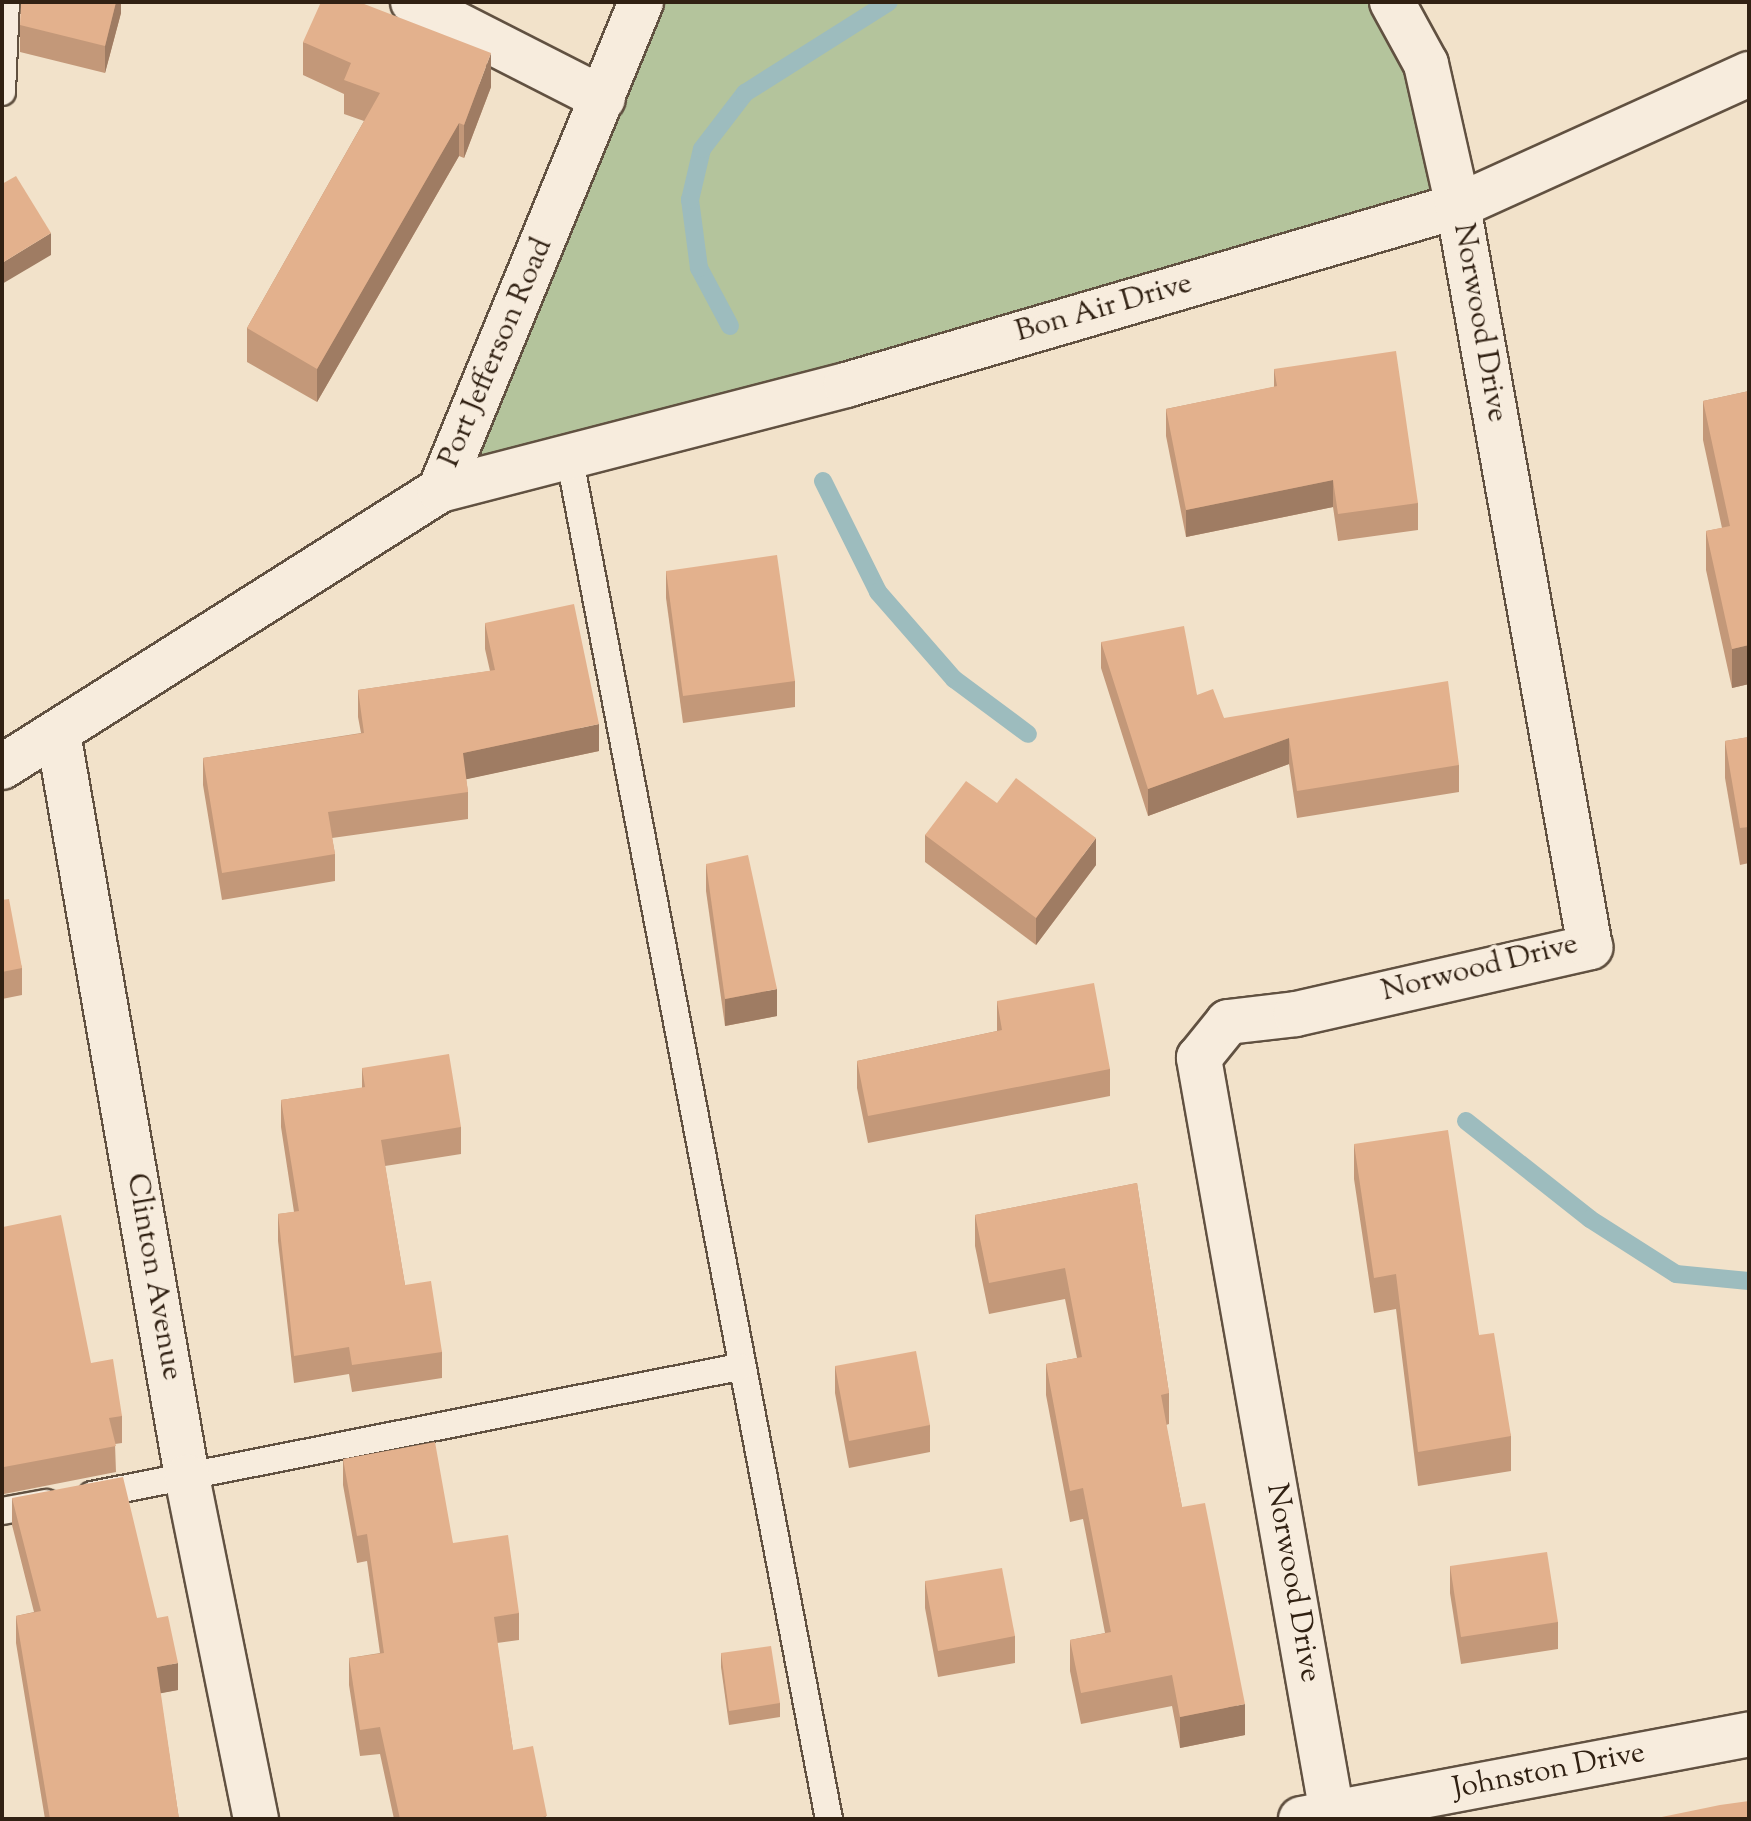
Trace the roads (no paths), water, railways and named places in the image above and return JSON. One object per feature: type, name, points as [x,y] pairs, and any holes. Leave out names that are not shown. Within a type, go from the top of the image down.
[{"type":"street","points":[[413,2],[603,99]]},
{"type":"street","name":"Port Jefferson Road","points":[[2,767],[440,490],[641,2]]},
{"type":"street","name":"Norwood Drive","points":[[1322,1817],[1199,1058],[1228,1022],[1296,1014],[1590,947],[1458,206],[1426,64],[1392,2]]},
{"type":"street","name":"Bon Air Drive","points":[[440,490],[846,385],[1458,206],[1749,74]]},
{"type":"street","name":"Clinton Avenue","points":[[58,733],[187,1477],[256,1819]]},
{"type":"street","name":"Johnston Drive","points":[[1322,1817],[1749,1734]]},
{"type":"lane","points":[[2,92],[6,2]]},
{"type":"lane","points":[[569,455],[739,1367],[829,1819]]},
{"type":"lane","points":[[2,1511],[739,1367]]},
{"type":"waterway","points":[[730,326],[699,268],[690,200],[702,149],[745,93],[889,2]]},
{"type":"waterway","points":[[823,481],[878,592],[954,679],[1028,734]]},
{"type":"waterway","points":[[1466,1121],[1590,1219],[1676,1274],[1749,1281]]}]
